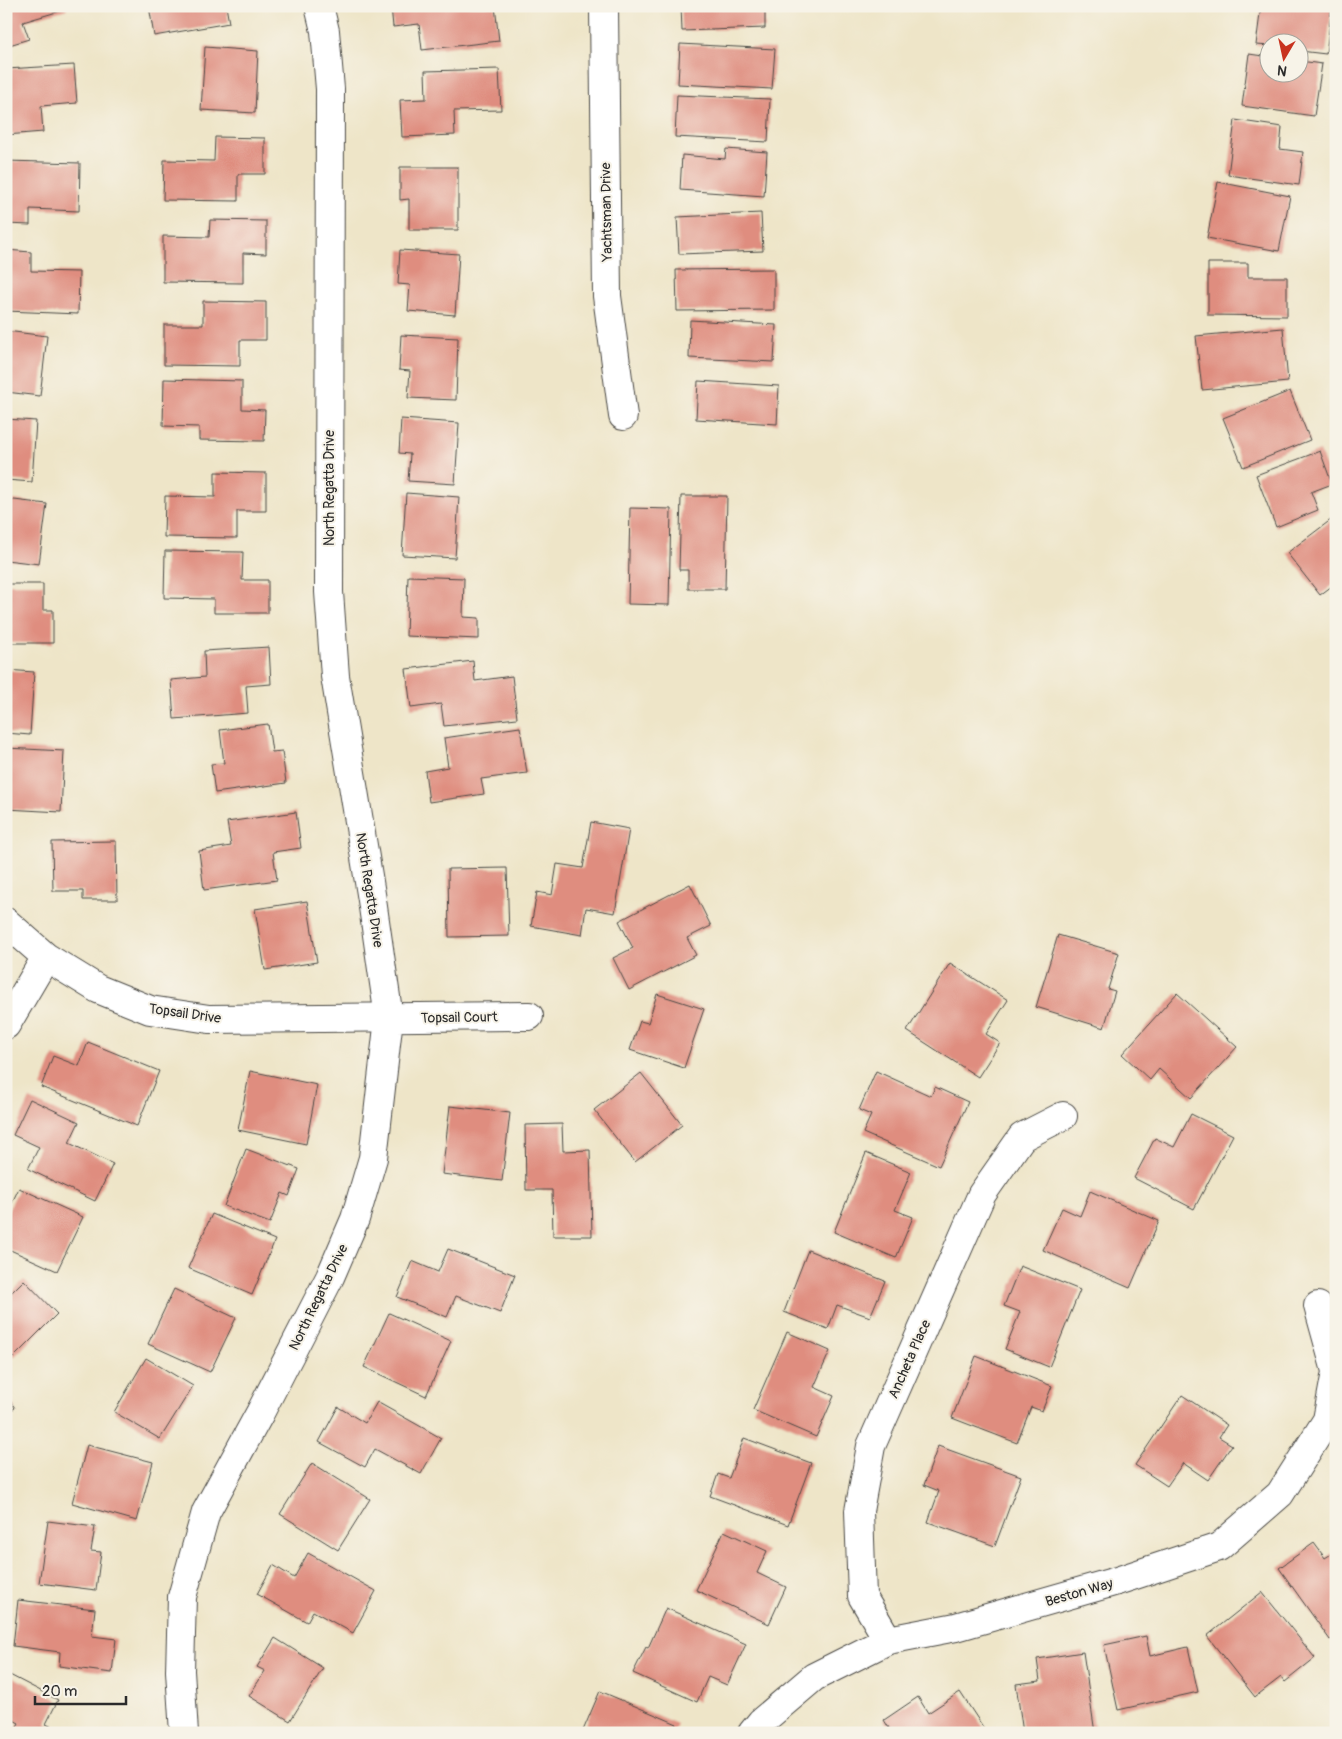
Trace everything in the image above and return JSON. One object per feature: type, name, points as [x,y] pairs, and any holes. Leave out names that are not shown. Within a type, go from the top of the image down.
[{"type":"street","name":"North Regatta Drive","points":[[184,1733],[180,1671],[182,1597],[206,1512],[260,1413],[330,1277],[355,1219],[373,1158],[389,1018],[372,900],[335,676],[329,592],[330,89],[325,31],[319,6]]},
{"type":"street","name":"Yachtsman Drive","points":[[604,6],[607,296],[623,416]]},
{"type":"street","name":"Topsail Drive","points":[[6,922],[46,957],[98,990],[150,1010],[209,1019],[389,1018]]},
{"type":"street","points":[[6,1025],[46,957]]},
{"type":"street","name":"Topsail Court","points":[[389,1018],[528,1016]]},
{"type":"street","name":"Ancheta Place","points":[[888,1640],[862,1596],[859,1511],[872,1446],[982,1194],[1022,1137],[1063,1116]]},
{"type":"street","name":"Beston Way","points":[[752,1733],[761,1722],[814,1678],[888,1640],[956,1627],[1117,1582],[1219,1546],[1280,1494],[1326,1420],[1336,1372],[1318,1306]]},
{"type":"building","points":[[6,6],[67,6],[67,9],[23,22],[29,39],[6,46]]},
{"type":"building","points":[[149,6],[226,6],[229,23],[154,36]]},
{"type":"building","points":[[391,6],[495,6],[499,41],[422,50],[419,24],[393,27]]},
{"type":"building","points":[[681,6],[765,6],[765,28],[682,31]]},
{"type":"building","points":[[1261,6],[1332,6],[1326,54],[1310,52],[1310,32],[1260,32],[1260,45],[1256,45]]},
{"type":"building","points":[[680,44],[775,49],[772,89],[678,84]]},
{"type":"building","points":[[205,47],[258,51],[255,113],[201,110]]},
{"type":"building","points":[[1249,54],[1260,56],[1260,82],[1310,82],[1310,62],[1322,64],[1314,116],[1242,106]]},
{"type":"building","points":[[74,65],[77,103],[41,106],[43,132],[6,135],[6,69]]},
{"type":"building","points":[[499,69],[501,110],[454,111],[455,135],[402,137],[400,100],[426,99],[425,71]]},
{"type":"building","points":[[677,95],[770,99],[768,142],[675,137]]},
{"type":"building","points":[[1235,120],[1282,127],[1280,149],[1303,152],[1299,185],[1228,175]]},
{"type":"building","points":[[215,137],[265,138],[265,174],[238,174],[238,201],[163,200],[164,160],[214,161]]},
{"type":"building","points":[[726,149],[767,152],[764,196],[680,190],[682,155],[725,159]]},
{"type":"building","points":[[6,161],[80,163],[79,211],[30,209],[30,225],[6,224]]},
{"type":"building","points":[[400,167],[458,167],[458,230],[409,230],[409,199],[400,200]]},
{"type":"building","points":[[1218,182],[1290,196],[1279,251],[1207,238]]},
{"type":"building","points":[[761,213],[763,251],[679,254],[677,217]]},
{"type":"building","points":[[210,220],[266,221],[266,254],[243,253],[243,283],[163,282],[163,236],[209,237]]},
{"type":"building","points":[[6,250],[31,252],[31,271],[79,272],[78,314],[6,311]]},
{"type":"building","points":[[400,250],[459,254],[455,315],[408,311],[410,285],[398,284]]},
{"type":"building","points":[[1208,263],[1248,263],[1248,277],[1287,277],[1287,316],[1208,315]]},
{"type":"building","points":[[774,269],[774,310],[677,311],[676,270]]},
{"type":"building","points":[[203,301],[266,302],[266,340],[240,340],[240,366],[164,365],[164,325],[203,325]]},
{"type":"building","points":[[690,320],[776,325],[774,362],[689,358]]},
{"type":"building","points":[[1283,328],[1288,382],[1202,390],[1196,336]]},
{"type":"building","points":[[6,331],[47,336],[40,396],[6,392]]},
{"type":"building","points":[[401,335],[458,338],[456,400],[408,398],[410,371],[399,370]]},
{"type":"building","points":[[164,379],[242,381],[242,409],[265,410],[264,441],[199,440],[199,427],[163,426]]},
{"type":"building","points":[[698,381],[779,386],[777,424],[696,419]]},
{"type":"building","points":[[1290,391],[1310,440],[1243,467],[1223,418]]},
{"type":"building","points":[[6,419],[36,421],[32,482],[6,480]]},
{"type":"building","points":[[401,419],[459,423],[455,484],[408,481],[410,454],[399,453]]},
{"type":"building","points":[[1320,451],[1332,484],[1311,492],[1318,510],[1276,527],[1256,475]]},
{"type":"building","points":[[215,472],[266,473],[266,511],[237,511],[237,538],[164,537],[165,496],[215,497]]},
{"type":"building","points":[[406,493],[459,497],[455,558],[402,555]]},
{"type":"building","points":[[681,496],[727,496],[725,589],[688,589],[688,570],[679,570]]},
{"type":"building","points":[[6,499],[47,504],[39,564],[6,560]]},
{"type":"building","points":[[630,508],[671,509],[669,605],[628,604]]},
{"type":"building","points":[[1336,516],[1336,583],[1320,595],[1287,553]]},
{"type":"building","points":[[165,551],[243,552],[242,580],[268,580],[268,613],[214,613],[214,599],[164,598]]},
{"type":"building","points":[[408,576],[464,578],[463,617],[479,618],[479,639],[406,636]]},
{"type":"building","points":[[6,584],[43,584],[43,610],[53,610],[53,643],[6,643]]},
{"type":"building","points":[[269,647],[271,684],[246,686],[248,713],[174,719],[171,680],[205,677],[204,651]]},
{"type":"building","points":[[473,661],[475,681],[512,676],[517,718],[444,726],[441,704],[411,708],[406,669]]},
{"type":"building","points":[[6,670],[34,672],[30,735],[6,733]]},
{"type":"building","points":[[268,724],[272,752],[282,751],[286,783],[215,793],[211,764],[224,763],[220,730]]},
{"type":"building","points":[[520,727],[527,773],[481,779],[484,794],[429,802],[425,771],[448,767],[444,738]]},
{"type":"building","points":[[6,748],[64,751],[61,812],[6,809]]},
{"type":"building","points":[[296,812],[301,848],[273,852],[277,880],[204,890],[199,851],[231,846],[227,822]]},
{"type":"building","points":[[591,822],[629,829],[615,913],[586,908],[582,935],[531,926],[537,892],[552,895],[557,864],[583,868]]},
{"type":"building","points":[[116,841],[117,900],[83,900],[83,891],[53,891],[52,842]]},
{"type":"building","points":[[507,868],[509,936],[449,937],[448,869]]},
{"type":"building","points":[[690,884],[711,926],[687,938],[696,955],[629,990],[613,958],[633,948],[619,921]]},
{"type":"building","points":[[307,901],[317,962],[265,970],[255,909]]},
{"type":"building","points":[[1058,935],[1119,953],[1108,989],[1115,991],[1104,1028],[1036,1007]]},
{"type":"building","points":[[950,963],[1008,1000],[986,1034],[1000,1043],[978,1077],[907,1031]]},
{"type":"building","points":[[1177,993],[1237,1047],[1191,1098],[1159,1069],[1150,1080],[1122,1054]]},
{"type":"building","points":[[657,994],[704,1009],[684,1068],[630,1050],[640,1021],[648,1023]]},
{"type":"building","points":[[88,1042],[159,1071],[137,1126],[41,1087],[53,1056],[79,1066]]},
{"type":"building","points":[[250,1071],[317,1085],[306,1144],[238,1130]]},
{"type":"building","points":[[876,1071],[931,1096],[935,1087],[968,1102],[939,1166],[863,1133],[871,1115],[859,1110]]},
{"type":"building","points":[[641,1073],[682,1125],[635,1162],[594,1110]]},
{"type":"building","points":[[30,1099],[79,1122],[69,1143],[113,1164],[95,1201],[28,1169],[39,1147],[13,1135]]},
{"type":"building","points":[[450,1106],[510,1113],[502,1181],[442,1174]]},
{"type":"building","points":[[1191,1114],[1233,1135],[1194,1209],[1134,1178],[1155,1138],[1174,1147]]},
{"type":"building","points":[[562,1124],[563,1151],[590,1150],[592,1236],[553,1236],[552,1190],[526,1190],[525,1125]]},
{"type":"building","points":[[246,1149],[299,1169],[289,1196],[282,1193],[270,1223],[224,1206]]},
{"type":"building","points":[[866,1153],[911,1172],[895,1210],[913,1217],[896,1258],[834,1232]]},
{"type":"building","points":[[19,1188],[83,1217],[57,1271],[6,1248],[6,1215]]},
{"type":"building","points":[[1090,1191],[1159,1221],[1130,1288],[1043,1250],[1062,1208],[1080,1216]]},
{"type":"building","points":[[212,1214],[275,1240],[252,1295],[188,1268]]},
{"type":"building","points":[[448,1249],[515,1275],[500,1313],[456,1296],[447,1317],[397,1297],[412,1261],[438,1272]]},
{"type":"building","points":[[808,1250],[885,1281],[870,1317],[837,1305],[828,1329],[784,1312]]},
{"type":"building","points":[[1020,1266],[1080,1290],[1049,1367],[1005,1349],[1020,1312],[1004,1306]]},
{"type":"building","points":[[24,1280],[57,1314],[13,1358],[6,1351],[6,1298]]},
{"type":"building","points":[[174,1289],[236,1318],[210,1372],[148,1344]]},
{"type":"building","points":[[389,1313],[451,1341],[426,1396],[364,1367]]},
{"type":"building","points":[[787,1332],[830,1351],[814,1387],[834,1396],[816,1437],[753,1410]]},
{"type":"building","points":[[976,1356],[1052,1386],[1042,1411],[1031,1407],[1017,1443],[952,1418]]},
{"type":"building","points":[[146,1358],[193,1386],[160,1439],[114,1412]]},
{"type":"building","points":[[6,1395],[15,1408],[6,1413]]},
{"type":"building","points":[[1182,1395],[1227,1425],[1219,1437],[1232,1445],[1208,1480],[1183,1463],[1167,1486],[1135,1465]]},
{"type":"building","points":[[377,1402],[441,1438],[421,1474],[375,1449],[365,1467],[319,1442],[338,1407],[365,1423]]},
{"type":"building","points":[[744,1438],[811,1463],[788,1525],[710,1496],[718,1474],[729,1478]]},
{"type":"building","points":[[87,1445],[153,1462],[137,1521],[72,1503]]},
{"type":"building","points":[[938,1446],[1021,1476],[995,1546],[928,1522],[939,1491],[924,1485]]},
{"type":"building","points":[[312,1463],[370,1499],[338,1550],[280,1514]]},
{"type":"building","points":[[48,1521],[95,1527],[91,1551],[101,1552],[96,1590],[39,1583]]},
{"type":"building","points":[[724,1531],[767,1551],[757,1573],[786,1587],[769,1624],[696,1590]]},
{"type":"building","points":[[1314,1543],[1325,1558],[1336,1551],[1336,1636],[1330,1640],[1279,1568]]},
{"type":"building","points":[[308,1553],[376,1591],[353,1633],[313,1611],[307,1622],[257,1594],[273,1565],[294,1578]]},
{"type":"building","points":[[1262,1592],[1315,1658],[1285,1682],[1281,1677],[1255,1697],[1207,1636]]},
{"type":"building","points":[[18,1600],[95,1609],[92,1636],[116,1639],[112,1673],[59,1666],[60,1652],[13,1646]]},
{"type":"building","points":[[666,1608],[746,1644],[727,1685],[708,1677],[697,1702],[633,1673],[646,1647],[648,1648]]},
{"type":"building","points":[[1146,1636],[1150,1656],[1188,1647],[1198,1692],[1118,1710],[1104,1645]]},
{"type":"building","points":[[275,1638],[323,1668],[290,1721],[249,1696],[265,1671],[257,1667]]},
{"type":"building","points":[[1083,1652],[1095,1733],[1023,1733],[1016,1684],[1040,1681],[1037,1659]]},
{"type":"building","points":[[6,1673],[58,1700],[46,1724],[64,1733],[13,1733],[19,1723],[6,1716]]},
{"type":"building","points":[[600,1691],[677,1724],[674,1733],[582,1733]]},
{"type":"building","points":[[960,1692],[987,1733],[892,1733],[884,1720],[918,1697],[928,1713]]}]
